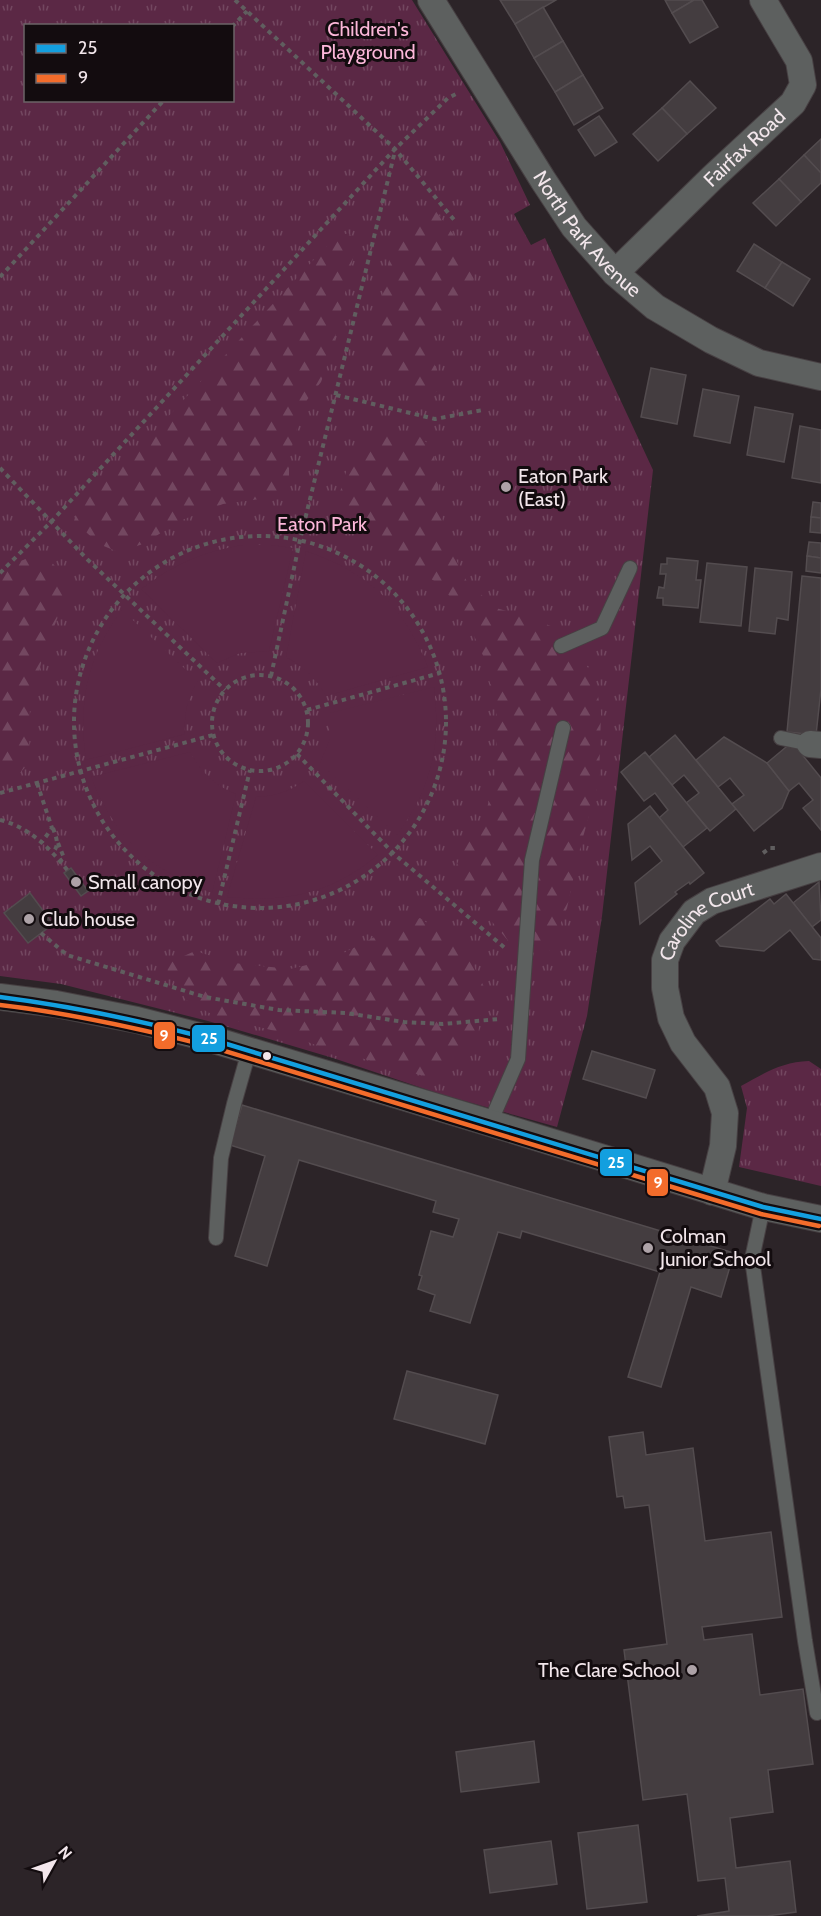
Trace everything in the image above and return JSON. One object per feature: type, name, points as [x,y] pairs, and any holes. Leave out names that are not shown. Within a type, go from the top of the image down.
[{"type":"street","name":"North Park Avenue","points":[[431,0],[574,227],[615,273],[655,307],[711,340],[759,363],[821,377]]},
{"type":"street","name":"Fairfax Road","points":[[615,273],[793,103],[803,85],[799,61],[764,0]]},
{"type":"street","name":"Caroline Court","points":[[712,1192],[723,1146],[725,1113],[717,1087],[682,1043],[671,1018],[665,988],[665,960],[672,941],[694,912],[712,901],[821,866]]},
{"type":"street","points":[[0,996],[137,1020],[490,1122],[763,1207],[821,1219]]},
{"type":"lane","points":[[561,646],[602,628],[630,568]]},
{"type":"lane","points":[[490,1122],[518,1059],[532,860],[563,728]]},
{"type":"lane","points":[[782,738],[816,745]]},
{"type":"lane","points":[[216,1238],[221,1158],[249,1051]]},
{"type":"lane","points":[[763,1207],[752,1259],[817,1713]]},
{"type":"path","points":[[235,0],[395,149],[455,221]]},
{"type":"path","points":[[234,25],[247,11]]},
{"type":"path","points":[[0,573],[51,522],[395,149],[448,98],[480,79]]},
{"type":"path","points":[[0,278],[162,102]]},
{"type":"path","points":[[271,676],[300,540],[395,149]]},
{"type":"path","points":[[336,394],[435,419],[483,410]]},
{"type":"path","points":[[0,468],[51,522],[225,690]]},
{"type":"path","points":[[264,536],[300,540],[339,554],[370,572],[397,596],[416,620],[433,653],[440,673],[447,722],[445,748],[438,779],[427,806],[411,833],[393,854],[358,881],[336,893],[300,905],[257,909],[218,904],[177,889],[140,865],[113,837],[89,798],[80,773],[74,737],[75,699],[84,660],[106,616],[124,594],[156,567],[185,551],[219,540],[264,536]]},
{"type":"path","points":[[307,710],[440,673]]},
{"type":"path","points":[[250,676],[271,676],[287,682],[297,691],[307,710],[308,730],[305,742],[297,754],[270,770],[250,770],[237,765],[226,756],[218,746],[212,722],[214,709],[225,690],[240,679],[250,676]]},
{"type":"path","points":[[0,793],[214,735]]},
{"type":"path","points":[[297,754],[393,854],[524,964]]},
{"type":"path","points":[[218,904],[250,770]]},
{"type":"path","points":[[37,783],[64,858],[60,861]]},
{"type":"path","points":[[0,820],[23,829],[42,842],[68,871]]},
{"type":"path","points":[[42,842],[52,828]]},
{"type":"path","points":[[53,852],[57,842]]},
{"type":"path","points":[[41,933],[67,955],[216,999],[279,1010],[346,1013],[404,1022],[443,1024],[520,1019]]},
{"type":"green space","name":"Eaton Park","points":[[0,0],[412,0],[500,142],[530,205],[514,214],[531,245],[545,238],[653,470],[602,916],[587,1016],[557,1127],[440,1094],[333,1058],[208,1021],[61,984],[0,976]]},
{"type":"green space","points":[[434,209],[453,234],[474,277],[471,297],[437,317],[429,347],[442,389],[428,396],[394,380],[377,358],[380,308],[391,250],[409,211]]},
{"type":"green space","points":[[348,233],[357,240],[331,355],[321,382],[307,400],[299,420],[289,458],[289,482],[267,498],[223,504],[182,520],[143,544],[118,552],[99,544],[74,521],[78,508],[126,462],[334,238]]},
{"type":"green space","points":[[412,430],[433,448],[445,537],[467,582],[496,608],[555,628],[594,675],[601,712],[599,781],[581,844],[567,908],[549,951],[537,954],[510,943],[453,873],[466,844],[485,817],[496,770],[497,717],[485,660],[466,618],[441,585],[396,558],[353,526],[338,499],[349,462],[377,438]]},
{"type":"green space","points":[[243,545],[293,548],[269,651],[240,653],[217,663],[141,589],[189,560],[214,551]]},
{"type":"green space","points":[[306,551],[348,570],[381,594],[407,626],[428,667],[326,696],[309,674],[286,657]]},
{"type":"green space","points":[[31,557],[50,560],[70,585],[44,653],[30,703],[29,763],[20,773],[0,779],[0,577],[10,565]]},
{"type":"green space","points":[[122,610],[198,681],[187,706],[185,734],[86,760],[83,719],[88,681],[100,645]]},
{"type":"green space","points":[[434,687],[436,728],[431,765],[419,800],[397,835],[320,763],[330,739],[330,713]]},
{"type":"green space","points":[[190,752],[209,777],[221,787],[236,794],[212,893],[170,874],[138,850],[112,818],[91,777]]},
{"type":"green space","points":[[304,781],[378,855],[342,879],[307,893],[269,898],[227,897],[256,797],[281,793]]},
{"type":"green space","points":[[420,918],[466,950],[484,987],[478,1036],[447,1068],[427,1077],[279,1032],[215,1016],[186,1000],[164,965],[195,951],[234,963],[290,969],[332,959],[392,928]]},
{"type":"green space","points":[[809,1061],[821,1069],[821,1186],[739,1167],[747,1108],[741,1086],[782,1066]]},
{"type":"building","points":[[500,0],[556,0],[515,24]]},
{"type":"building","points":[[665,0],[694,0],[672,13]]},
{"type":"building","points":[[694,0],[702,0],[718,27],[690,43],[672,13]]},
{"type":"building","points":[[543,7],[563,41],[534,58],[515,24]]},
{"type":"building","points":[[563,41],[583,75],[555,92],[534,58]]},
{"type":"building","points":[[583,75],[603,108],[574,125],[555,92]]},
{"type":"building","points":[[690,81],[716,108],[687,134],[662,108]]},
{"type":"building","points":[[662,108],[687,134],[658,161],[633,134]]},
{"type":"building","points":[[599,116],[617,142],[595,156],[578,130]]},
{"type":"building","points":[[821,139],[821,173],[804,155]]},
{"type":"building","points":[[804,155],[821,173],[821,183],[801,202],[779,179]]},
{"type":"building","points":[[779,179],[801,202],[776,226],[753,203]]},
{"type":"building","points":[[754,244],[782,262],[765,288],[737,271]]},
{"type":"building","points":[[782,262],[810,279],[793,306],[765,288]]},
{"type":"building","points":[[651,368],[686,375],[677,424],[641,417]]},
{"type":"building","points":[[703,389],[739,396],[730,443],[694,436]]},
{"type":"building","points":[[755,407],[793,414],[784,462],[747,455]]},
{"type":"building","points":[[800,426],[821,430],[821,483],[792,478]]},
{"type":"building","points":[[813,502],[821,503],[821,518],[811,517]]},
{"type":"building","points":[[811,517],[821,518],[821,533],[810,532]]},
{"type":"building","points":[[809,542],[821,543],[821,558],[807,556]]},
{"type":"building","points":[[807,556],[821,558],[821,573],[806,571]]},
{"type":"building","points":[[667,558],[698,561],[696,580],[701,580],[698,608],[663,605],[663,598],[657,598],[659,587],[664,588],[666,574],[660,574],[661,564],[667,564]]},
{"type":"building","points":[[707,563],[747,567],[741,626],[700,622]]},
{"type":"building","points":[[755,568],[792,572],[788,620],[777,618],[775,634],[749,631]]},
{"type":"building","points":[[802,576],[821,578],[821,689],[816,735],[787,732]]},
{"type":"building","points":[[675,735],[736,809],[710,831],[686,803],[699,793],[684,775],[672,785],[649,757]]},
{"type":"building","points":[[724,737],[767,763],[789,791],[782,808],[754,831],[732,804],[744,795],[730,778],[718,787],[696,760]]},
{"type":"building","points":[[792,742],[821,778],[821,830],[803,808],[813,800],[799,783],[789,791],[767,763]]},
{"type":"building","points":[[645,752],[707,828],[683,847],[659,818],[668,810],[655,793],[644,801],[621,772]]},
{"type":"building","points":[[650,806],[704,873],[675,892],[677,894],[640,924],[635,883],[662,861],[650,846],[632,860],[628,824]]},
{"type":"building","name":"Small canopy","points":[[71,868],[88,891],[81,896],[64,873]]},
{"type":"building","points":[[819,882],[821,920],[812,927],[793,903]]},
{"type":"building","name":"Club house","points":[[30,893],[53,924],[28,943],[4,913]]},
{"type":"building","points":[[786,894],[821,938],[821,960],[813,959],[790,930],[764,951],[720,946],[716,941],[770,899],[774,904]]},
{"type":"building","points":[[592,1051],[655,1070],[646,1098],[583,1079]]},
{"type":"building","name":"Colman Junior School","points":[[242,1105],[734,1253],[721,1297],[691,1287],[661,1387],[628,1377],[660,1272],[522,1231],[520,1238],[498,1232],[470,1323],[430,1311],[435,1295],[418,1289],[422,1276],[419,1275],[431,1231],[453,1237],[459,1219],[433,1212],[436,1201],[299,1160],[267,1266],[235,1256],[265,1156],[230,1145]]},
{"type":"building","points":[[407,1371],[498,1395],[485,1444],[394,1419]]},
{"type":"building","name":"The Clare School","points":[[643,1432],[646,1455],[693,1448],[705,1541],[771,1532],[782,1617],[702,1627],[704,1640],[752,1634],[760,1695],[803,1689],[813,1764],[768,1770],[773,1812],[730,1818],[736,1868],[790,1861],[796,1912],[767,1916],[697,1916],[729,1911],[725,1878],[698,1881],[687,1794],[643,1800],[624,1650],[667,1644],[649,1505],[625,1508],[623,1496],[617,1497],[609,1437]]},
{"type":"building","points":[[534,1741],[539,1782],[461,1792],[456,1752]]},
{"type":"building","points":[[638,1825],[647,1902],[587,1909],[578,1833]]},
{"type":"building","points":[[551,1841],[557,1884],[490,1893],[484,1850]]},
{"type":"transit line","name":"25","points":[[0,997],[104,1014],[207,1038],[763,1207],[821,1219]]},
{"type":"transit line","name":"9","points":[[0,1005],[52,1012],[205,1045],[761,1214],[819,1226]]},
{"type":"place","name":"Eaton Park (East)","points":[[506,487]]},
{"type":"place","name":"Small canopy","points":[[76,882]]},
{"type":"place","name":"Club house","points":[[29,919]]},
{"type":"place","name":"Colman Junior School","points":[[648,1248]]},
{"type":"place","name":"The Clare School","points":[[692,1670]]},
{"type":"park label","name":"Children's Playground","points":[[368,40]]}]
